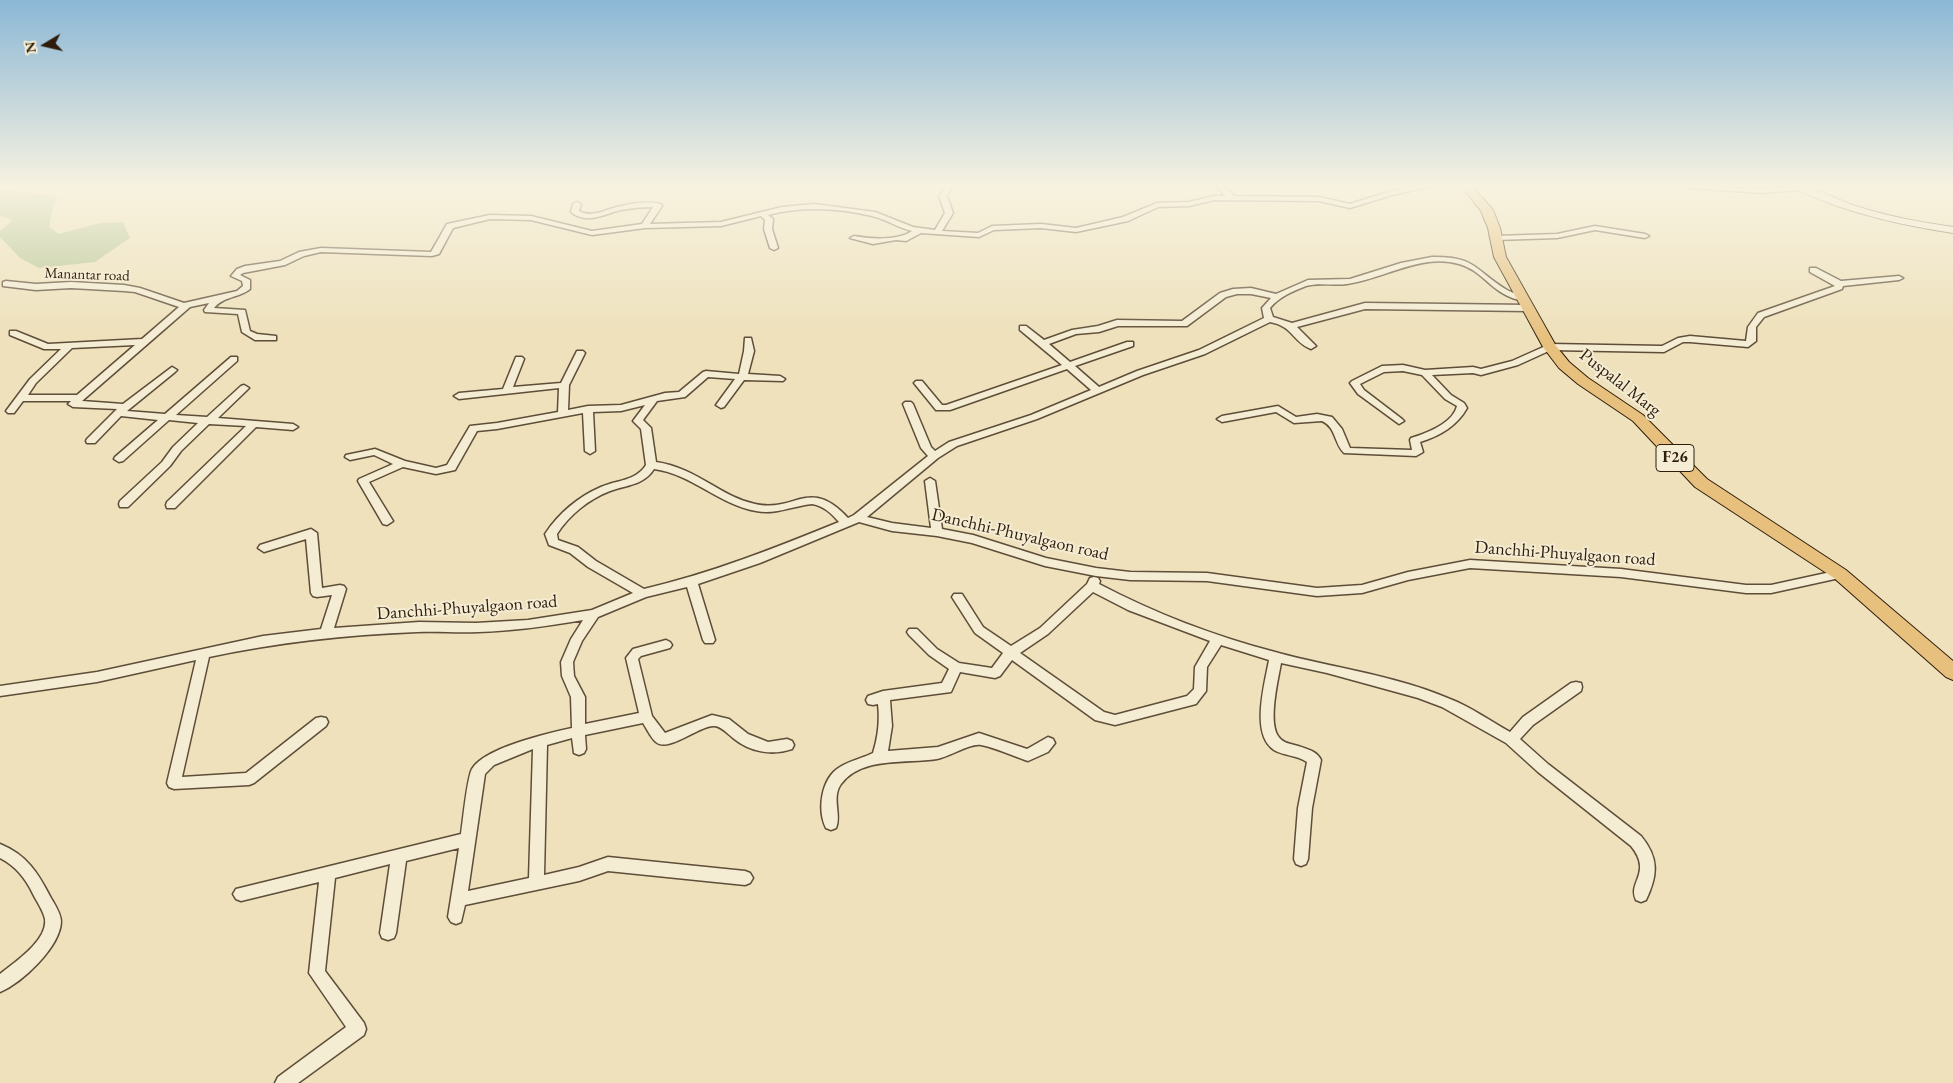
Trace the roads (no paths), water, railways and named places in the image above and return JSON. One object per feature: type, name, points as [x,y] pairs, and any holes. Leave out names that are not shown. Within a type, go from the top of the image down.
[{"type":"main road","name":"Puspalal Marg","points":[[1496,238],[1500,257],[1550,347],[1571,372],[1638,418],[1701,483],[1840,574],[1953,672]]},
{"type":"street","points":[[293,427],[124,414],[120,406],[72,404],[187,306],[240,293],[247,286],[246,280],[235,276],[240,271],[282,263],[302,254],[321,250],[432,254],[436,252],[444,237]]},
{"type":"street","points":[[770,237],[774,248]]},
{"type":"street","points":[[854,238],[873,242],[896,238],[906,239],[910,237]]},
{"type":"street","points":[[1496,238],[1541,237]]},
{"type":"street","points":[[1269,319],[1266,308],[1278,297],[1309,283],[1351,280],[1414,262],[1439,259],[1468,264],[1481,272],[1507,295],[1526,303]]},
{"type":"street","points":[[1813,270],[1839,284],[1899,278]]},
{"type":"street","name":"Manantar road","points":[[2,282],[36,287],[80,285],[124,288],[137,290],[187,306]]},
{"type":"street","points":[[1399,421],[1361,392],[1355,383],[1382,369],[1403,368],[1425,373],[1472,370],[1481,372],[1498,369],[1550,347],[1664,349],[1681,340],[1690,339],[1748,344],[1752,341],[1752,327],[1761,315],[1837,289],[1839,284]]},
{"type":"street","points":[[1043,343],[1075,332],[1099,329],[1117,324],[1184,324],[1223,295],[1236,291],[1251,291],[1278,297]]},
{"type":"street","points":[[217,299],[208,310],[242,312],[246,332],[255,337],[273,338]]},
{"type":"street","points":[[1290,326],[1365,306],[1526,303]]},
{"type":"street","points":[[858,518],[934,456],[953,444],[1034,416],[1140,373],[1202,352],[1269,319],[1281,321],[1290,326],[1311,346]]},
{"type":"street","points":[[1023,328],[1097,390]]},
{"type":"street","points":[[13,333],[47,347],[145,342]]},
{"type":"street","points":[[721,405],[742,377],[749,351],[748,340]]},
{"type":"street","points":[[919,383],[939,408],[947,408],[994,394],[1068,364],[1130,344]]},
{"type":"street","points":[[11,411],[33,381],[69,346]]},
{"type":"street","points":[[564,414],[564,385],[580,353]]},
{"type":"street","points":[[119,459],[234,359]]},
{"type":"street","points":[[507,391],[519,359]]},
{"type":"street","points":[[91,441],[122,410],[172,370]]},
{"type":"street","points":[[1222,419],[1278,409],[1294,420],[1323,417],[1331,421],[1337,428],[1348,452],[1416,453],[1418,452],[1414,440],[1426,438],[1432,434],[1459,413],[1462,408],[1461,405],[1436,386],[1425,373]]},
{"type":"street","points":[[350,457],[375,452],[402,464],[436,471],[451,468],[474,428],[497,426],[588,409],[621,408],[665,396],[682,396],[706,374],[780,379]]},
{"type":"street","points":[[459,396],[564,385]]},
{"type":"street","points":[[124,504],[166,464],[177,449],[244,388]]},
{"type":"street","points":[[22,398],[80,398]]},
{"type":"street","points":[[643,594],[592,564],[586,557],[569,546],[553,542],[551,534],[561,519],[588,500],[608,488],[642,478],[651,465],[646,428],[638,421],[652,401]]},
{"type":"street","points":[[908,404],[926,448],[934,456]]},
{"type":"street","points":[[588,409],[590,451]]},
{"type":"street","points":[[171,505],[254,424]]},
{"type":"street","points":[[387,521],[363,481],[402,464]]},
{"type":"street","points":[[651,465],[675,468],[685,472],[735,502],[757,509],[778,508],[802,500],[824,503],[837,511],[845,522]]},
{"type":"street","points":[[930,481],[938,532]]},
{"type":"street","name":"Danchhi-Phuyalgaon road","points":[[0,691],[97,677],[263,641],[326,633],[419,627],[476,628],[528,625],[594,614],[643,594],[691,582],[756,560],[858,518],[892,527],[938,532],[973,539],[1045,562],[1096,572],[1130,576],[1208,577],[1317,592],[1362,589],[1408,576],[1470,564],[1622,573],[1746,589],[1771,589],[1840,574]]},
{"type":"street","points":[[264,548],[311,533],[318,593],[340,590],[326,633]]},
{"type":"street","points":[[913,632],[933,652],[956,667],[993,674],[997,672],[1010,653],[1044,631],[1092,586],[1096,572]]},
{"type":"street","points":[[691,582],[709,640]]},
{"type":"street","points":[[1092,586],[1132,607],[1218,639],[1276,657],[1420,693],[1469,714],[1511,739],[1543,768],[1636,841],[1647,854],[1649,869],[1641,895]]},
{"type":"street","points":[[958,597],[979,630],[1100,716],[1115,720],[1191,700],[1200,691],[1201,667],[1218,639]]},
{"type":"street","points":[[579,748],[578,697],[568,676],[567,662],[577,639],[594,614]]},
{"type":"street","points":[[666,645],[637,652],[632,658],[646,717],[661,739],[667,739],[712,720],[724,723],[743,738],[766,748],[786,745]]},
{"type":"street","points":[[204,653],[174,783],[249,779],[322,722]]},
{"type":"street","points":[[1276,657],[1266,718],[1270,735],[1274,743],[1281,747],[1308,753],[1314,760],[1304,808],[1301,859]]},
{"type":"street","points":[[878,756],[886,735],[887,722],[878,698],[946,688],[956,667]]},
{"type":"street","points":[[1511,739],[1528,721],[1576,687]]},
{"type":"street","points":[[456,917],[478,771],[482,765],[505,753],[540,742],[646,717]]},
{"type":"street","points":[[831,824],[830,791],[835,781],[844,772],[878,756],[938,753],[979,739],[1028,755],[1043,748],[1048,743]]},
{"type":"street","points":[[536,884],[540,742]]},
{"type":"street","points":[[241,894],[468,839]]},
{"type":"street","points":[[0,850],[21,862],[33,877],[53,922],[49,937],[40,951],[0,984]]},
{"type":"street","points":[[388,932],[399,856]]},
{"type":"street","points":[[458,900],[579,874],[608,864],[745,878]]},
{"type":"street","points":[[284,1083],[358,1029],[317,973],[328,873]]}]
